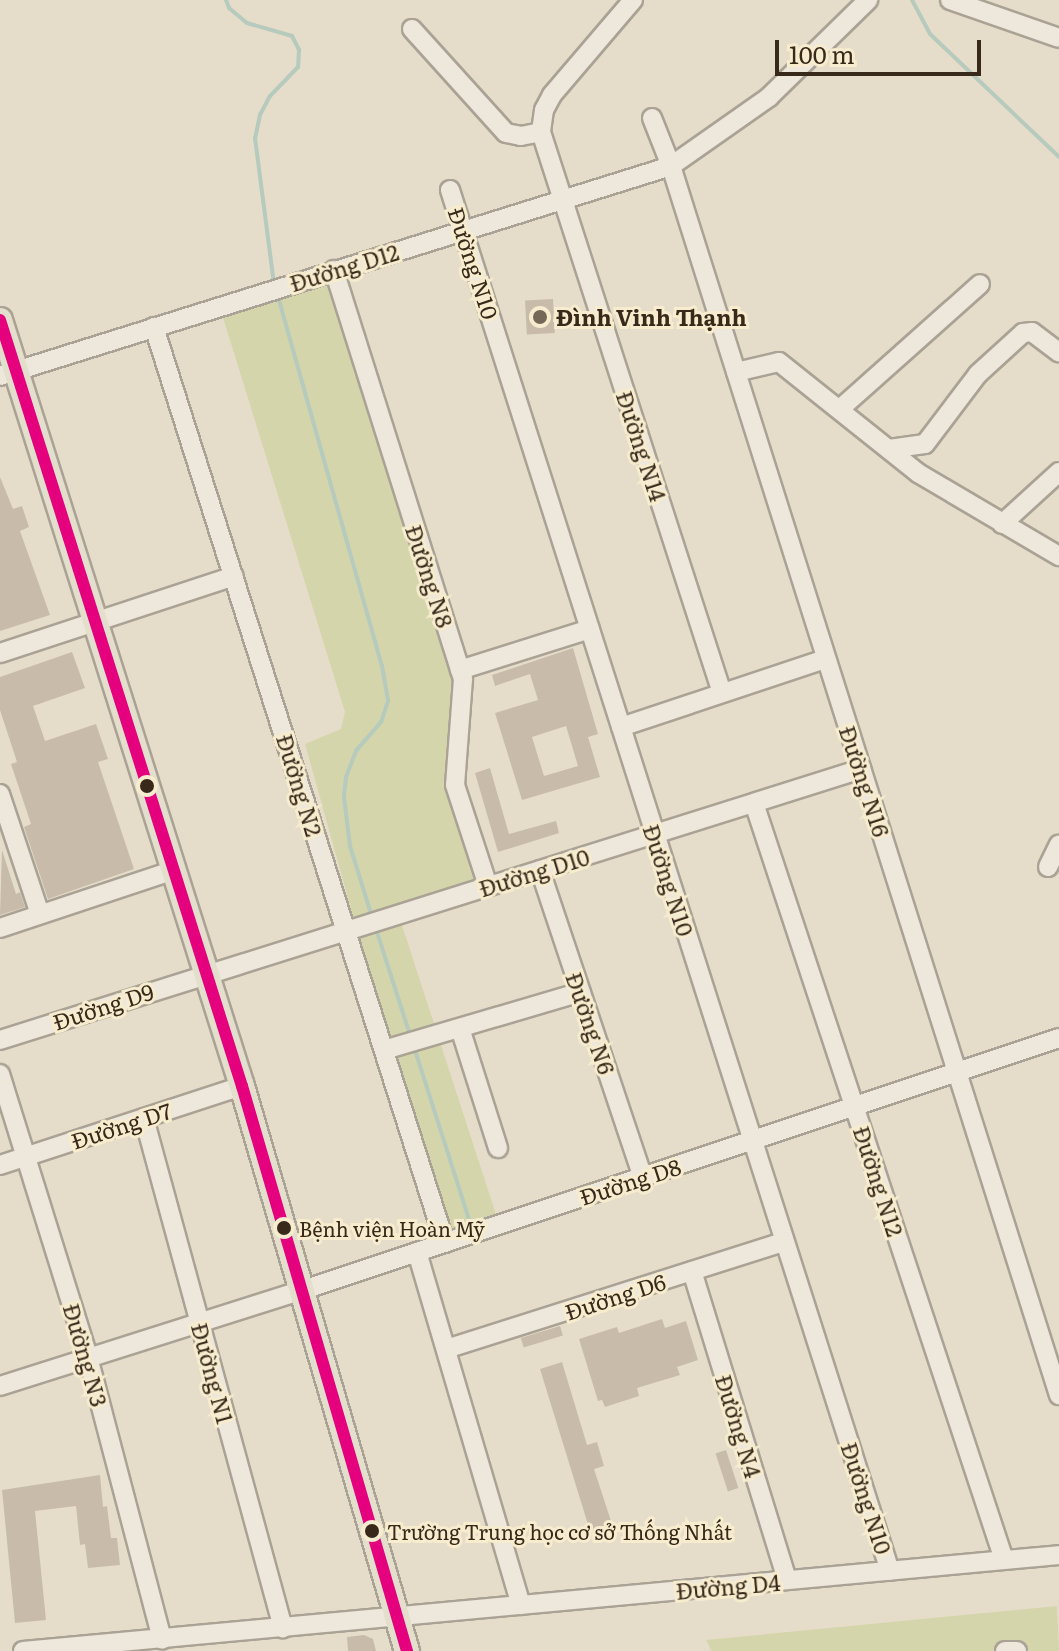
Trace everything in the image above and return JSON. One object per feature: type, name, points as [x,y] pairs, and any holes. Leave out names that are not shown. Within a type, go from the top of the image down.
[{"type":"main road","points":[[0,320],[8,373],[95,622],[242,1086],[407,1651]]},
{"type":"street","points":[[412,29],[506,133],[521,136],[541,132],[544,110],[552,95],[633,0]]},
{"type":"street","name":"Đường D12","points":[[8,373],[671,166],[769,97],[868,0]]},
{"type":"street","points":[[950,0],[1059,38]]},
{"type":"street","name":"Đường N16","points":[[652,118],[671,166],[957,1072],[1053,1357],[1059,1395]]},
{"type":"street","name":"Đường N14","points":[[541,132],[722,693]]},
{"type":"street","name":"Đường N10","points":[[450,190],[890,1571]]},
{"type":"street","name":"Đường N8","points":[[334,270],[463,679],[455,785],[488,886]]},
{"type":"street","points":[[841,408],[980,284]]},
{"type":"street","name":"Đường N2","points":[[154,327],[234,576],[354,928],[384,1050],[445,1243]]},
{"type":"street","points":[[889,449],[925,444],[978,374],[1023,333],[1032,332],[1059,352]]},
{"type":"street","points":[[736,372],[779,362],[942,490],[1059,556]]},
{"type":"street","points":[[1002,524],[1059,472]]},
{"type":"street","points":[[0,653],[234,576]]},
{"type":"street","points":[[460,670],[590,629]]},
{"type":"street","points":[[621,727],[826,659]]},
{"type":"street","name":"Đường D10","points":[[206,973],[861,769]]},
{"type":"street","points":[[0,794],[40,914]]},
{"type":"street","name":"Đường N12","points":[[754,803],[1004,1560]]},
{"type":"street","points":[[1048,867],[1059,844]]},
{"type":"street","points":[[0,928],[174,870]]},
{"type":"street","name":"Đường N6","points":[[540,870],[643,1177]]},
{"type":"street","name":"Đường D9","points":[[0,1040],[206,973]]},
{"type":"street","points":[[384,1050],[581,992]]},
{"type":"street","points":[[460,1028],[498,1148]]},
{"type":"street","points":[[957,1072],[1059,1038]]},
{"type":"street","name":"Đường D8","points":[[0,1386],[303,1290],[957,1072]]},
{"type":"street","name":"Đường N3","points":[[0,1074],[172,1643]]},
{"type":"street","name":"Đường D7","points":[[0,1165],[242,1086]]},
{"type":"street","name":"Đường N1","points":[[144,1118],[283,1628]]},
{"type":"street","name":"Đường D6","points":[[446,1349],[784,1242]]},
{"type":"street","points":[[417,1252],[521,1605]]},
{"type":"street","name":"Đường N4","points":[[692,1271],[787,1580]]},
{"type":"street","name":"Đường D4","points":[[23,1651],[172,1643],[283,1628],[1059,1555]]},
{"type":"street","points":[[1005,1651],[1017,1651]]},
{"type":"green space","points":[[330,277],[458,680],[450,785],[482,883],[355,923],[305,744],[341,729],[345,712],[221,311]]},
{"type":"green space","points":[[400,919],[498,1221],[444,1239],[346,937]]},
{"type":"green space","points":[[1057,1606],[1059,1651],[712,1651],[706,1640]]},
{"type":"building","name":"Đình Vinh Thạnh","points":[[553,299],[555,333],[527,334],[525,300]]},
{"type":"building","points":[[0,477],[13,509],[22,506],[29,527],[20,531],[50,615],[0,631]]},
{"type":"building","points":[[573,648],[598,734],[588,737],[600,777],[522,800],[495,713],[538,700],[530,674],[495,686],[492,675]],"holes":[[[566,726],[578,766],[544,776],[532,737]]]},
{"type":"building","points":[[72,652],[85,688],[33,706],[45,741],[96,724],[108,759],[98,762],[134,869],[48,899],[24,827],[31,824],[11,764],[17,762],[0,710],[0,677]]},
{"type":"building","points":[[490,768],[509,834],[556,821],[559,833],[498,852],[475,773]]},
{"type":"building","points":[[2,850],[16,894],[20,892],[25,907],[0,915]]},
{"type":"building","points":[[662,1319],[665,1328],[686,1321],[698,1360],[677,1367],[680,1375],[637,1388],[639,1396],[605,1407],[602,1400],[598,1401],[579,1339],[617,1327],[619,1333]]},
{"type":"building","points":[[560,1326],[563,1336],[524,1348],[521,1338]]},
{"type":"building","points":[[562,1362],[587,1445],[597,1442],[604,1466],[594,1469],[612,1524],[590,1531],[540,1369]]},
{"type":"building","points":[[726,1450],[738,1488],[728,1491],[716,1453]]},
{"type":"building","points":[[100,1475],[103,1507],[107,1506],[111,1538],[117,1538],[120,1565],[88,1568],[85,1544],[80,1545],[76,1506],[35,1511],[46,1620],[15,1623],[2,1490]]},
{"type":"building","points":[[364,1635],[373,1639],[376,1651],[348,1651],[347,1637]]},
{"type":"waterway","points":[[226,0],[229,8],[247,23],[292,36],[299,50],[298,67],[270,96],[260,115],[255,138],[274,285]]},
{"type":"waterway","points":[[912,0],[930,34],[1059,157]]},
{"type":"waterway","points":[[277,293],[382,666],[388,701],[381,722],[356,751],[346,777],[344,797],[350,846],[372,917]]},
{"type":"waterway","points":[[376,929],[411,1038]]},
{"type":"waterway","points":[[414,1047],[470,1223]]},
{"type":"transit line","points":[[0,320],[242,1086],[407,1651]]},
{"type":"place","name":"Đình Vinh Thạnh","points":[[540,317]]},
{"type":"place","name":"Bệnh viện Hoàn Mỹ","points":[[284,1228]]},
{"type":"place","name":"Trường Trung học cơ sở Thống Nhất","points":[[372,1531]]}]
